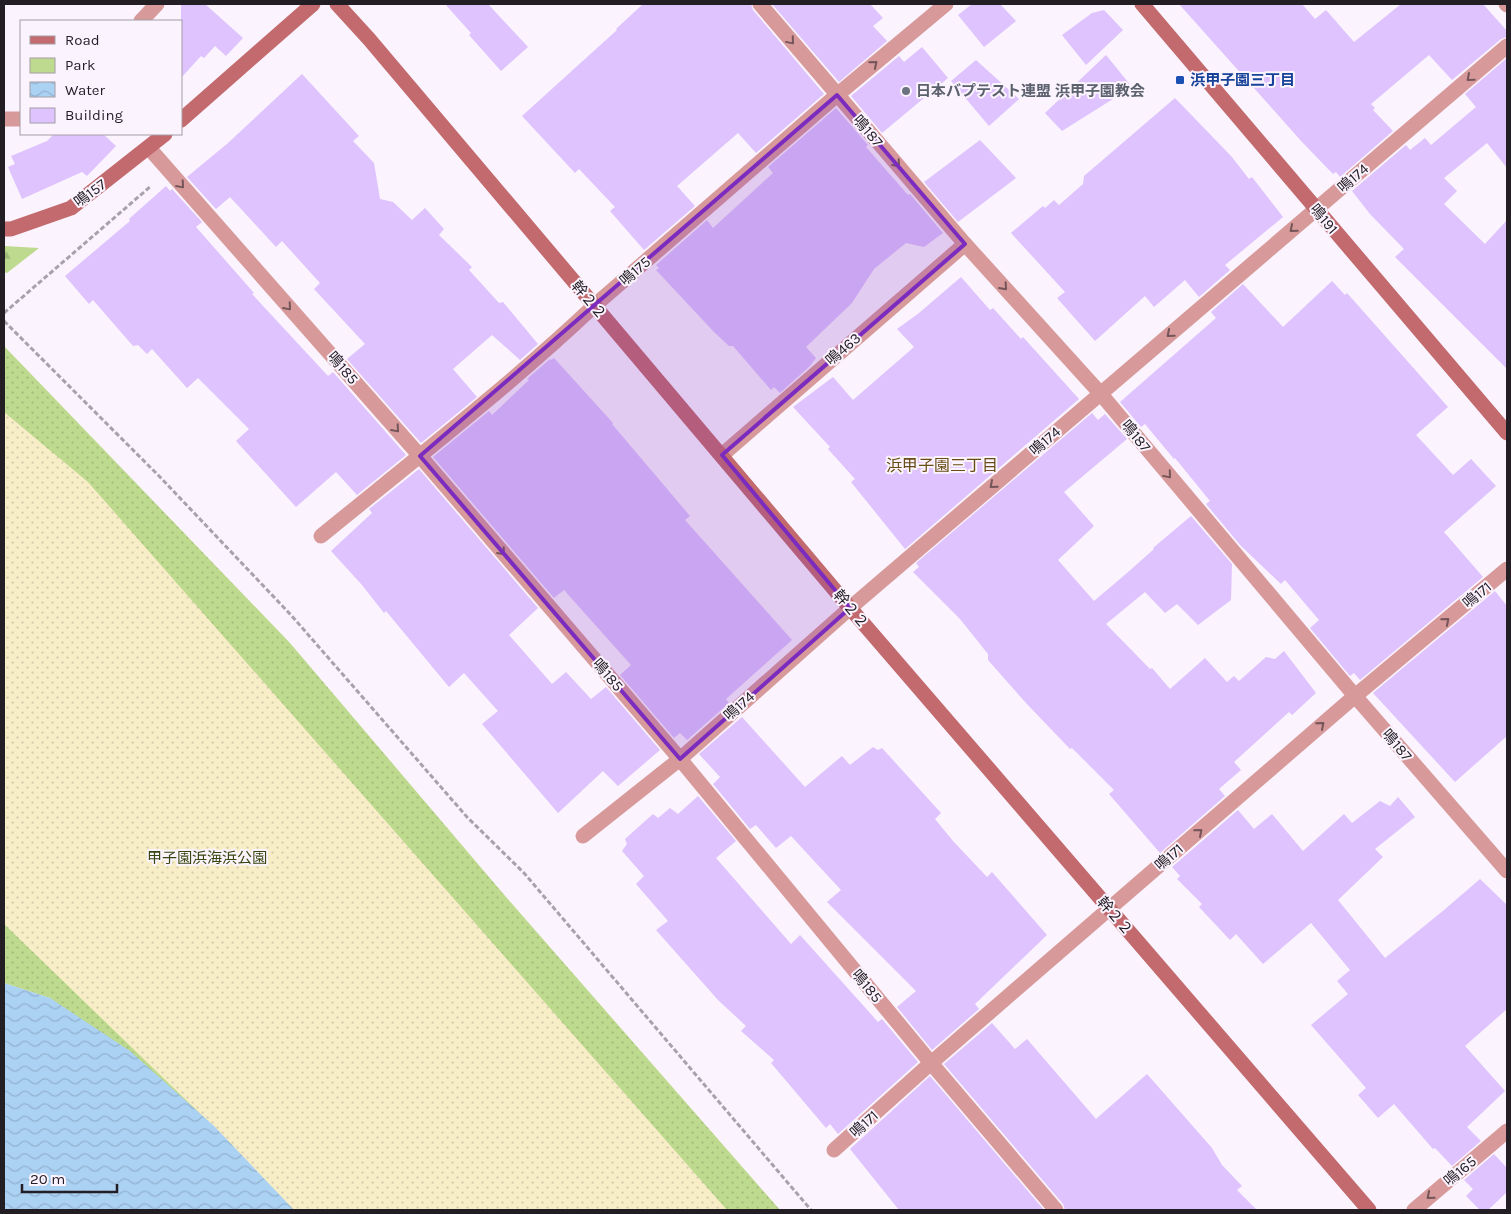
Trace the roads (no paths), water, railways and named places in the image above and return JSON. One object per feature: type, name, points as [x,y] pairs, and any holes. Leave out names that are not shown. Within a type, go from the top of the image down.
[{"type":"street","points":[[142,20],[157,4]]},
{"type":"street","points":[[182,119],[313,4]]},
{"type":"street","name":"幹２２","points":[[337,4],[376,46],[850,608],[1369,1210]]},
{"type":"street","name":"鳴187","points":[[760,4],[965,244],[1100,394],[1355,696],[1507,872]]},
{"type":"street","name":"鳴175","points":[[321,536],[564,335],[594,306],[837,95],[946,4]]},
{"type":"street","name":"鳴191","points":[[1142,4],[1507,433]]},
{"type":"street","name":"鳴174","points":[[584,836],[680,759],[850,608],[1507,46]]},
{"type":"street","points":[[4,119],[20,119]]},
{"type":"street","name":"鳴157","points":[[4,228],[12,229],[70,208],[164,135]]},
{"type":"street","name":"鳴185","points":[[149,148],[420,456],[680,759],[931,1063],[1056,1210]]},
{"type":"street","name":"鳴463","points":[[722,455],[965,244]]},
{"type":"street","name":"鳴171","points":[[834,1150],[931,1063],[1355,696],[1507,569]]},
{"type":"street","name":"鳴165","points":[[1414,1210],[1507,1131]]},
{"type":"water","points":[[4,983],[50,998],[130,1051],[214,1126],[294,1210],[4,1210]]},
{"type":"place","name":"浜甲子園三丁目","points":[[1180,80]]},
{"type":"place","name":"日本バプテスト連盟 浜甲子園教会","points":[[906,91]]},
{"type":"district","name":"浜甲子園三丁目","points":[[942,465]]},
{"type":"park label","name":"甲子園浜海浜公園","points":[[207,858]]}]
